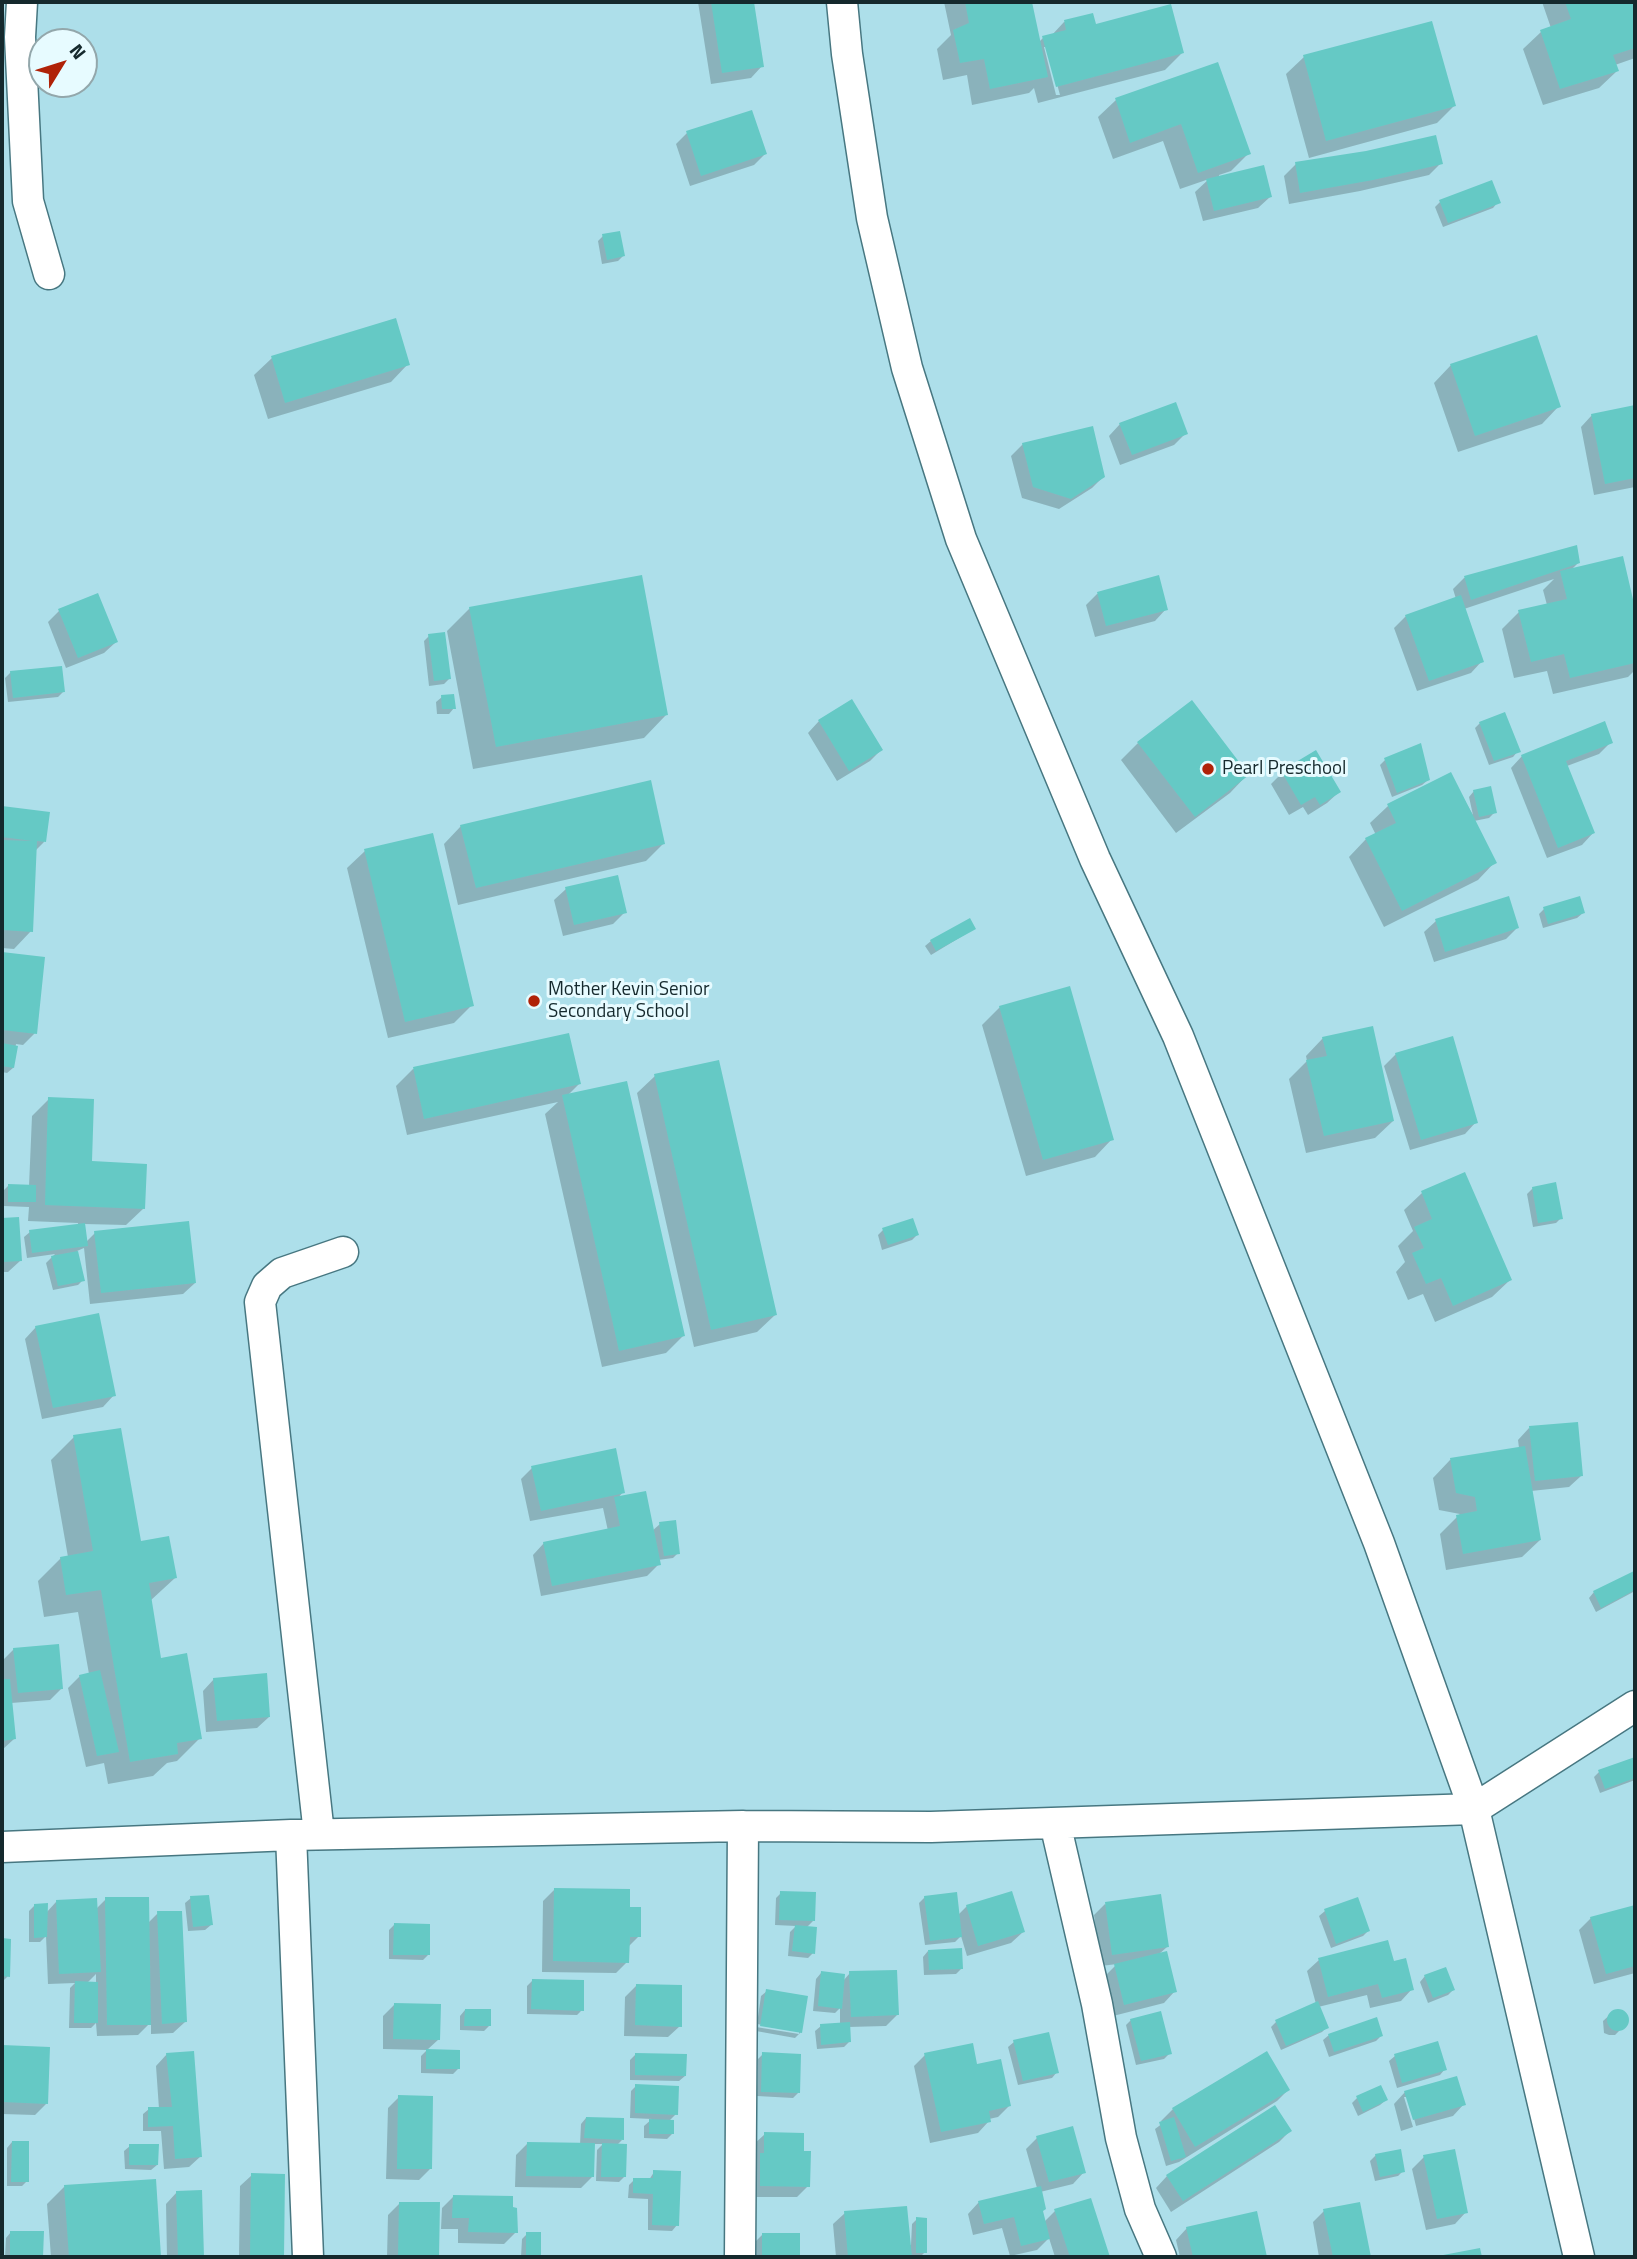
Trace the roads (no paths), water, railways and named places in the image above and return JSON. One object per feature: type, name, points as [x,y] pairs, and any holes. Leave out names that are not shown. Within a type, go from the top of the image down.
[{"type":"street","points":[[22,2],[20,37],[28,201],[49,274]]},
{"type":"street","points":[[842,2],[847,54],[872,218],[907,368],[961,539],[1095,859],[1188,1062],[1379,1543],[1474,1809],[1579,2257]]},
{"type":"street","points":[[308,2257],[305,1834],[260,1302],[267,1286],[282,1273],[342,1252]]},
{"type":"street","points":[[2,1847],[305,1834],[743,1826],[931,1827],[1474,1809],[1635,1706]]},
{"type":"street","points":[[1055,1823],[1097,2004],[1121,2138],[1140,2209],[1161,2257]]},
{"type":"street","points":[[740,2257],[743,1826]]},
{"type":"place","name":"Pearl Preschool","points":[[1208,769]]},
{"type":"place","name":"Mother Kevin Senior Secondary School","points":[[534,1001]]}]
